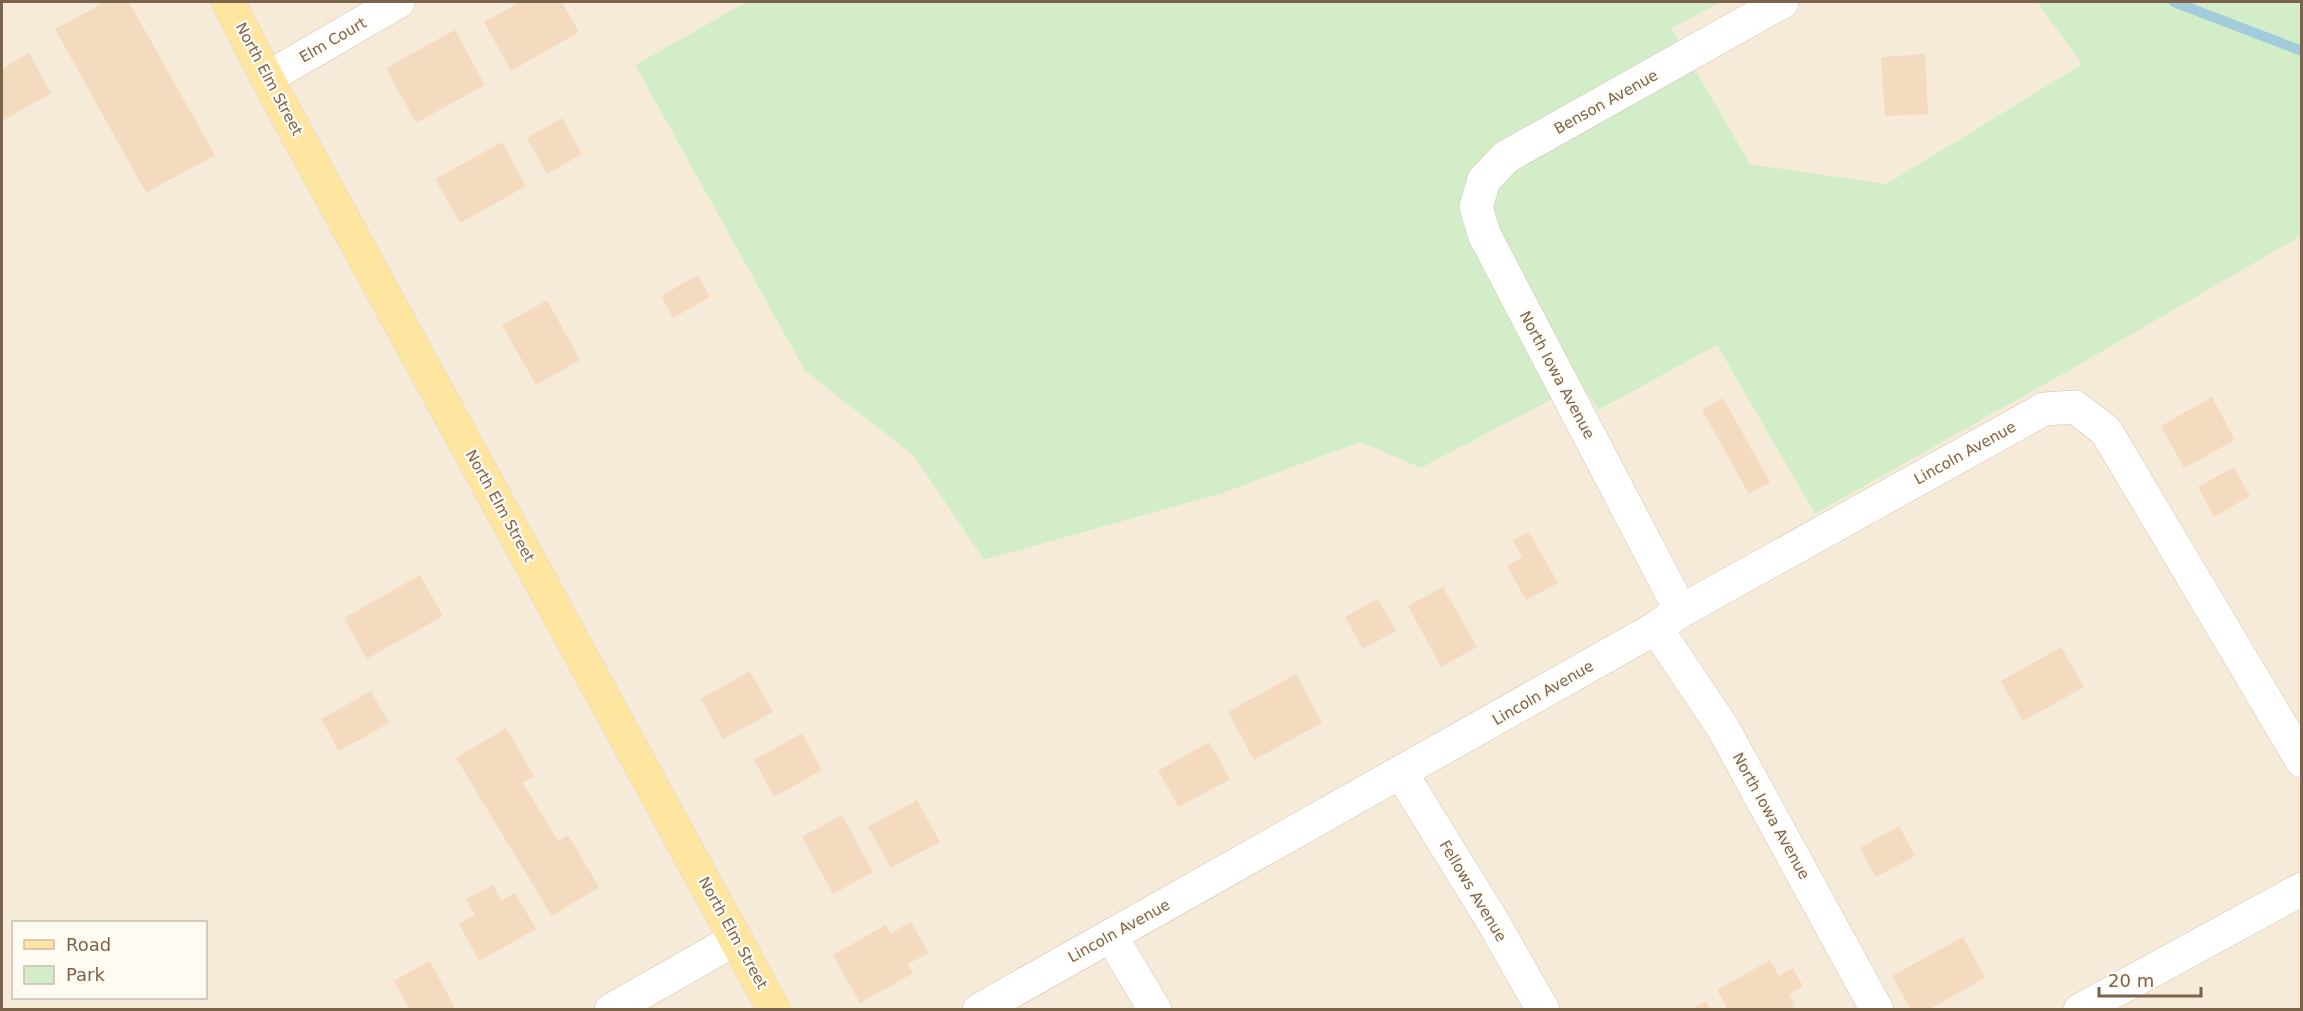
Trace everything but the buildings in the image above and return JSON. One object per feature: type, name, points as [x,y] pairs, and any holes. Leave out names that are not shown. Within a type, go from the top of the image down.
[{"type":"main road","name":"North Elm Street","points":[[228,2],[267,78],[774,1010]]},
{"type":"street","name":"Elm Court","points":[[267,78],[398,2]]},
{"type":"street","name":"Benson Avenue","points":[[1484,234],[1476,207],[1484,180],[1506,157],[1782,2]]},
{"type":"street","name":"North Iowa Avenue","points":[[1484,234],[1723,728],[1877,1010]]},
{"type":"street","name":"Lincoln Avenue","points":[[979,1010],[2044,409],[2074,407],[2106,431],[2301,761]]},
{"type":"street","name":"Fellows Avenue","points":[[1401,773],[1492,920],[1543,1010]]},
{"type":"street","points":[[2080,1010],[2301,889]]},
{"type":"street","points":[[1111,936],[1155,1010]]},
{"type":"street","points":[[610,1010],[736,939]]},
{"type":"shaded area","points":[[2,2],[746,2],[635,65],[805,371],[914,456],[984,560],[1223,493],[1360,442],[1421,468],[1582,384],[1600,410],[1717,345],[1815,514],[2301,236],[2301,1009],[2,1009]]},
{"type":"shaded area","points":[[1722,2],[2037,2],[2083,63],[1886,184],[1750,164],[1671,28]]},
{"type":"green space","points":[[746,2],[1722,2],[1671,28],[1750,164],[1886,184],[2082,64],[2037,2],[2301,2],[2301,236],[1815,514],[1717,345],[1599,410],[1581,384],[1421,468],[1360,442],[1223,493],[984,560],[914,456],[805,371],[635,65]]},
{"type":"waterway","points":[[2174,2],[2302,51]]}]
